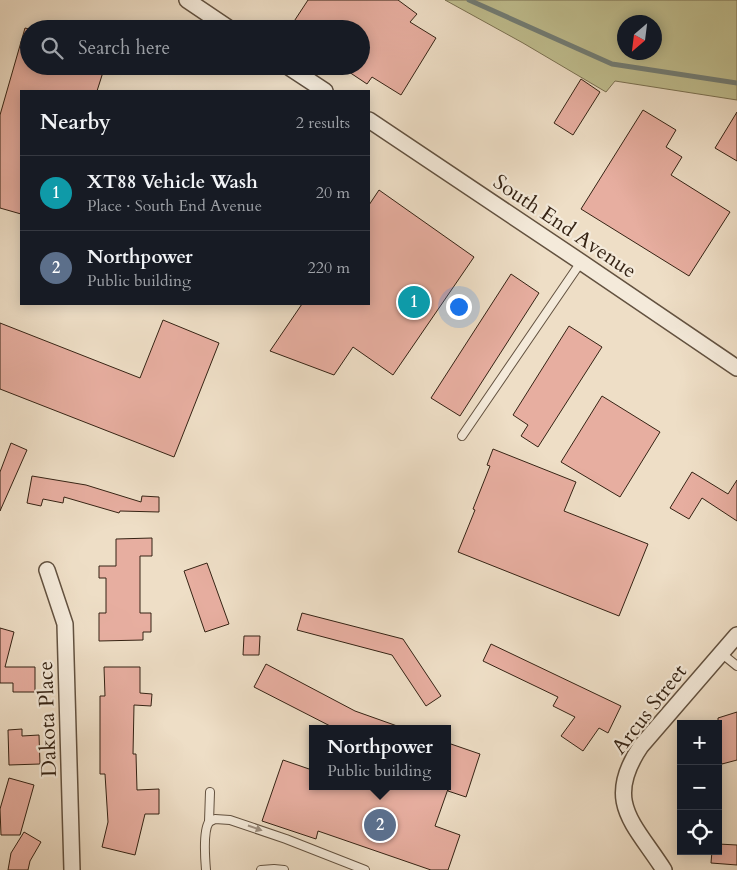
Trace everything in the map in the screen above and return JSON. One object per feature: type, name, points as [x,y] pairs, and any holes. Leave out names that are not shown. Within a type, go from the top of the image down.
[{"type":"street","points":[[186,0],[216,20]]},
{"type":"street","points":[[301,75],[323,90]]},
{"type":"street","name":"South End Avenue","points":[[370,121],[737,368]]},
{"type":"street","name":"Dakota Place","points":[[47,570],[65,624],[72,870]]},
{"type":"street","name":"Arcus Street","points":[[664,870],[631,820],[623,798],[625,775],[631,760],[641,746],[737,635]]},
{"type":"lane","points":[[462,436],[581,262]]},
{"type":"lane","points":[[721,653],[737,666]]},
{"type":"lane","points":[[206,870],[206,835],[209,822],[210,792]]},
{"type":"lane","points":[[209,822],[215,819],[230,820],[286,839],[365,870]]},
{"type":"lane","points":[[261,870],[274,868],[284,870]]},
{"type":"shaded area","points":[[445,0],[737,0],[737,100],[615,81],[606,92]]},
{"type":"building","points":[[308,0],[398,0],[417,14],[410,22],[436,38],[401,95],[372,77],[367,84],[354,75],[370,75],[370,20],[295,20]]},
{"type":"building","points":[[20,45],[20,75],[102,75],[97,90],[20,90],[20,214],[0,208],[0,115]]},
{"type":"building","points":[[581,79],[600,92],[573,135],[554,123]]},
{"type":"building","points":[[643,110],[676,130],[666,147],[682,157],[671,175],[730,212],[689,276],[581,209]]},
{"type":"building","points":[[737,112],[737,161],[715,148]]},
{"type":"building","points":[[379,190],[474,257],[393,375],[353,347],[334,375],[270,351],[301,305],[370,305],[370,204]]},
{"type":"building","points":[[511,274],[539,293],[460,416],[431,398]]},
{"type":"building","points":[[163,320],[219,343],[174,457],[0,389],[0,323],[140,378]]},
{"type":"building","points":[[569,326],[602,347],[538,447],[521,436],[528,425],[513,415]]},
{"type":"building","points":[[602,396],[660,432],[620,497],[561,462]]},
{"type":"building","points":[[11,443],[27,450],[0,511],[0,472]]},
{"type":"building","points":[[493,449],[576,482],[564,511],[648,544],[619,616],[458,552],[490,466],[487,465]]},
{"type":"building","points":[[692,472],[728,494],[737,480],[737,521],[702,498],[689,519],[670,508]]},
{"type":"building","points":[[32,476],[86,485],[141,502],[142,496],[159,497],[159,512],[120,511],[119,513],[64,497],[63,503],[43,499],[41,506],[27,503]]},
{"type":"building","points":[[152,538],[152,556],[140,556],[140,613],[151,613],[151,632],[143,632],[143,640],[99,641],[99,613],[106,613],[106,578],[99,578],[99,566],[116,566],[116,539]]},
{"type":"building","points":[[207,563],[229,624],[205,632],[184,571]]},
{"type":"building","points":[[302,613],[403,639],[441,696],[426,706],[392,655],[297,630]]},
{"type":"building","points":[[0,628],[14,632],[5,667],[35,667],[35,692],[13,692],[13,683],[0,683]]},
{"type":"building","points":[[244,636],[260,636],[259,655],[243,655]]},
{"type":"building","points":[[491,644],[621,706],[608,733],[599,728],[583,751],[561,736],[575,717],[553,706],[558,697],[483,661]]},
{"type":"building","points":[[266,664],[355,711],[394,725],[328,725],[254,687]]},
{"type":"building","points":[[104,667],[140,667],[140,693],[152,694],[151,706],[134,705],[133,754],[136,754],[137,790],[159,789],[159,814],[145,814],[135,855],[102,847],[108,822],[105,774],[100,774],[100,696],[105,696]]},
{"type":"building","points":[[737,712],[737,760],[722,764],[722,720],[718,720],[718,718]]},
{"type":"building","points":[[22,729],[22,736],[39,735],[40,764],[9,765],[8,730]]},
{"type":"building","points":[[451,744],[480,754],[466,797],[448,791],[451,790]]},
{"type":"building","points":[[283,760],[309,769],[309,790],[448,790],[435,826],[460,835],[448,870],[431,870],[318,831],[316,839],[262,821]]},
{"type":"building","points":[[9,778],[34,785],[20,835],[1,835],[0,809]]},
{"type":"building","points":[[24,832],[41,842],[30,861],[28,870],[8,870],[11,853]]},
{"type":"building","points":[[722,844],[737,845],[737,865],[711,863],[712,855],[722,855]]},
{"type":"waterway","points":[[469,0],[612,64],[737,83]]},
{"type":"place","name":"XT88 Vehicle Wash","points":[[414,302]]},
{"type":"place","name":"Northpower","points":[[380,825]]}]
